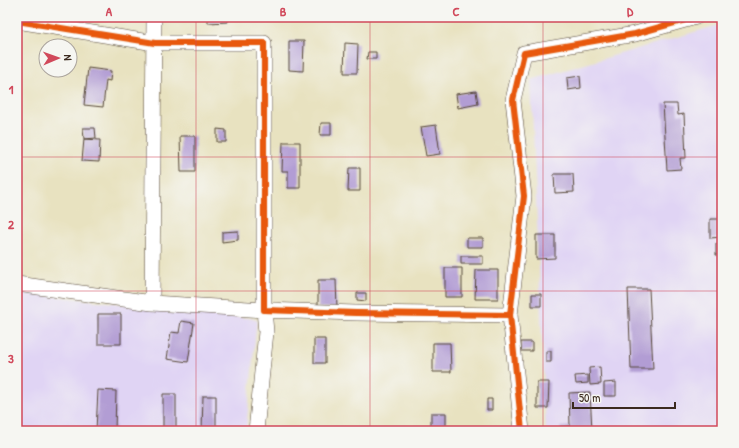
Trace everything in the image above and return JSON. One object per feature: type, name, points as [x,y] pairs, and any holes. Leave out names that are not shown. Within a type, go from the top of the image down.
[{"type":"street","points":[[152,302],[154,17]]},
{"type":"street","points":[[522,431],[510,315],[524,196],[513,100],[524,53],[635,34],[696,17]]},
{"type":"street","points":[[17,21],[155,43],[264,43],[264,310],[266,332],[256,431]]},
{"type":"street","points":[[17,284],[152,302],[264,310],[510,315]]},
{"type":"shaded area","points":[[722,24],[722,431],[546,431],[531,80]]},
{"type":"shaded area","points":[[17,292],[257,319],[246,431],[17,431]]},
{"type":"building","points":[[208,17],[227,17],[228,22],[208,23]]},
{"type":"building","points":[[289,41],[304,41],[303,71],[289,70]]},
{"type":"building","points":[[345,43],[358,44],[357,73],[344,73]]},
{"type":"building","points":[[368,52],[376,52],[376,59],[367,59]]},
{"type":"building","points":[[88,68],[111,71],[110,81],[106,80],[103,107],[84,105]]},
{"type":"building","points":[[580,76],[581,88],[568,90],[567,78]]},
{"type":"building","points":[[476,91],[478,104],[458,108],[456,94]]},
{"type":"building","points":[[663,104],[677,104],[678,115],[684,114],[686,158],[680,158],[681,169],[667,170]]},
{"type":"building","points":[[321,123],[331,123],[331,135],[320,135]]},
{"type":"building","points":[[436,125],[440,154],[426,156],[421,127]]},
{"type":"building","points":[[83,128],[95,128],[96,138],[84,139]]},
{"type":"building","points":[[217,129],[226,130],[226,142],[217,142]]},
{"type":"building","points":[[180,136],[195,136],[195,172],[181,172]]},
{"type":"building","points":[[84,139],[100,140],[99,162],[82,161]]},
{"type":"building","points":[[283,142],[300,142],[300,188],[288,188],[288,171],[282,171]]},
{"type":"building","points":[[349,168],[360,168],[360,191],[348,191]]},
{"type":"building","points":[[554,174],[573,174],[574,192],[555,193]]},
{"type":"building","points":[[710,219],[722,219],[722,237],[710,238]]},
{"type":"building","points":[[238,231],[238,240],[222,242],[222,232]]},
{"type":"building","points":[[536,235],[555,235],[555,258],[536,259]]},
{"type":"building","points":[[467,238],[483,238],[483,247],[467,247]]},
{"type":"building","points":[[716,244],[722,244],[722,255],[716,255]]},
{"type":"building","points":[[461,256],[483,256],[483,264],[461,264]]},
{"type":"building","points":[[445,268],[462,268],[462,297],[445,297]]},
{"type":"building","points":[[476,270],[498,270],[498,299],[475,299]]},
{"type":"building","points":[[318,280],[336,280],[337,308],[318,308]]},
{"type":"building","points":[[628,289],[649,289],[653,369],[631,369]]},
{"type":"building","points":[[357,293],[366,293],[366,301],[357,300]]},
{"type":"building","points":[[532,294],[541,294],[541,306],[532,306]]},
{"type":"building","points":[[98,314],[121,314],[121,344],[98,344]]},
{"type":"building","points":[[181,321],[194,323],[188,362],[167,359],[171,332],[179,333]]},
{"type":"building","points":[[314,339],[325,339],[325,363],[314,363]]},
{"type":"building","points":[[521,342],[532,342],[532,351],[521,351]]},
{"type":"building","points":[[433,343],[450,343],[451,372],[433,372]]},
{"type":"building","points":[[546,351],[551,351],[551,362],[546,362]]},
{"type":"building","points":[[600,367],[601,384],[590,385],[589,368]]},
{"type":"building","points":[[588,375],[588,383],[576,384],[575,376]]},
{"type":"building","points":[[537,382],[549,382],[548,408],[537,408]]},
{"type":"building","points":[[616,382],[616,396],[604,396],[604,383]]},
{"type":"building","points":[[98,390],[116,391],[115,431],[96,431]]},
{"type":"building","points":[[590,392],[592,431],[561,431],[560,427],[570,426],[569,393]]},
{"type":"building","points":[[163,394],[176,394],[176,431],[163,431]]},
{"type":"building","points":[[203,396],[216,396],[216,431],[202,431]]},
{"type":"building","points":[[487,399],[492,399],[492,410],[487,410]]},
{"type":"building","points":[[431,413],[446,413],[446,431],[431,431]]},
{"type":"cycle path","points":[[522,431],[510,315],[524,196],[513,100],[524,53],[635,34],[696,17]]},
{"type":"cycle path","points":[[17,21],[155,43],[264,43],[264,310],[510,315]]}]
